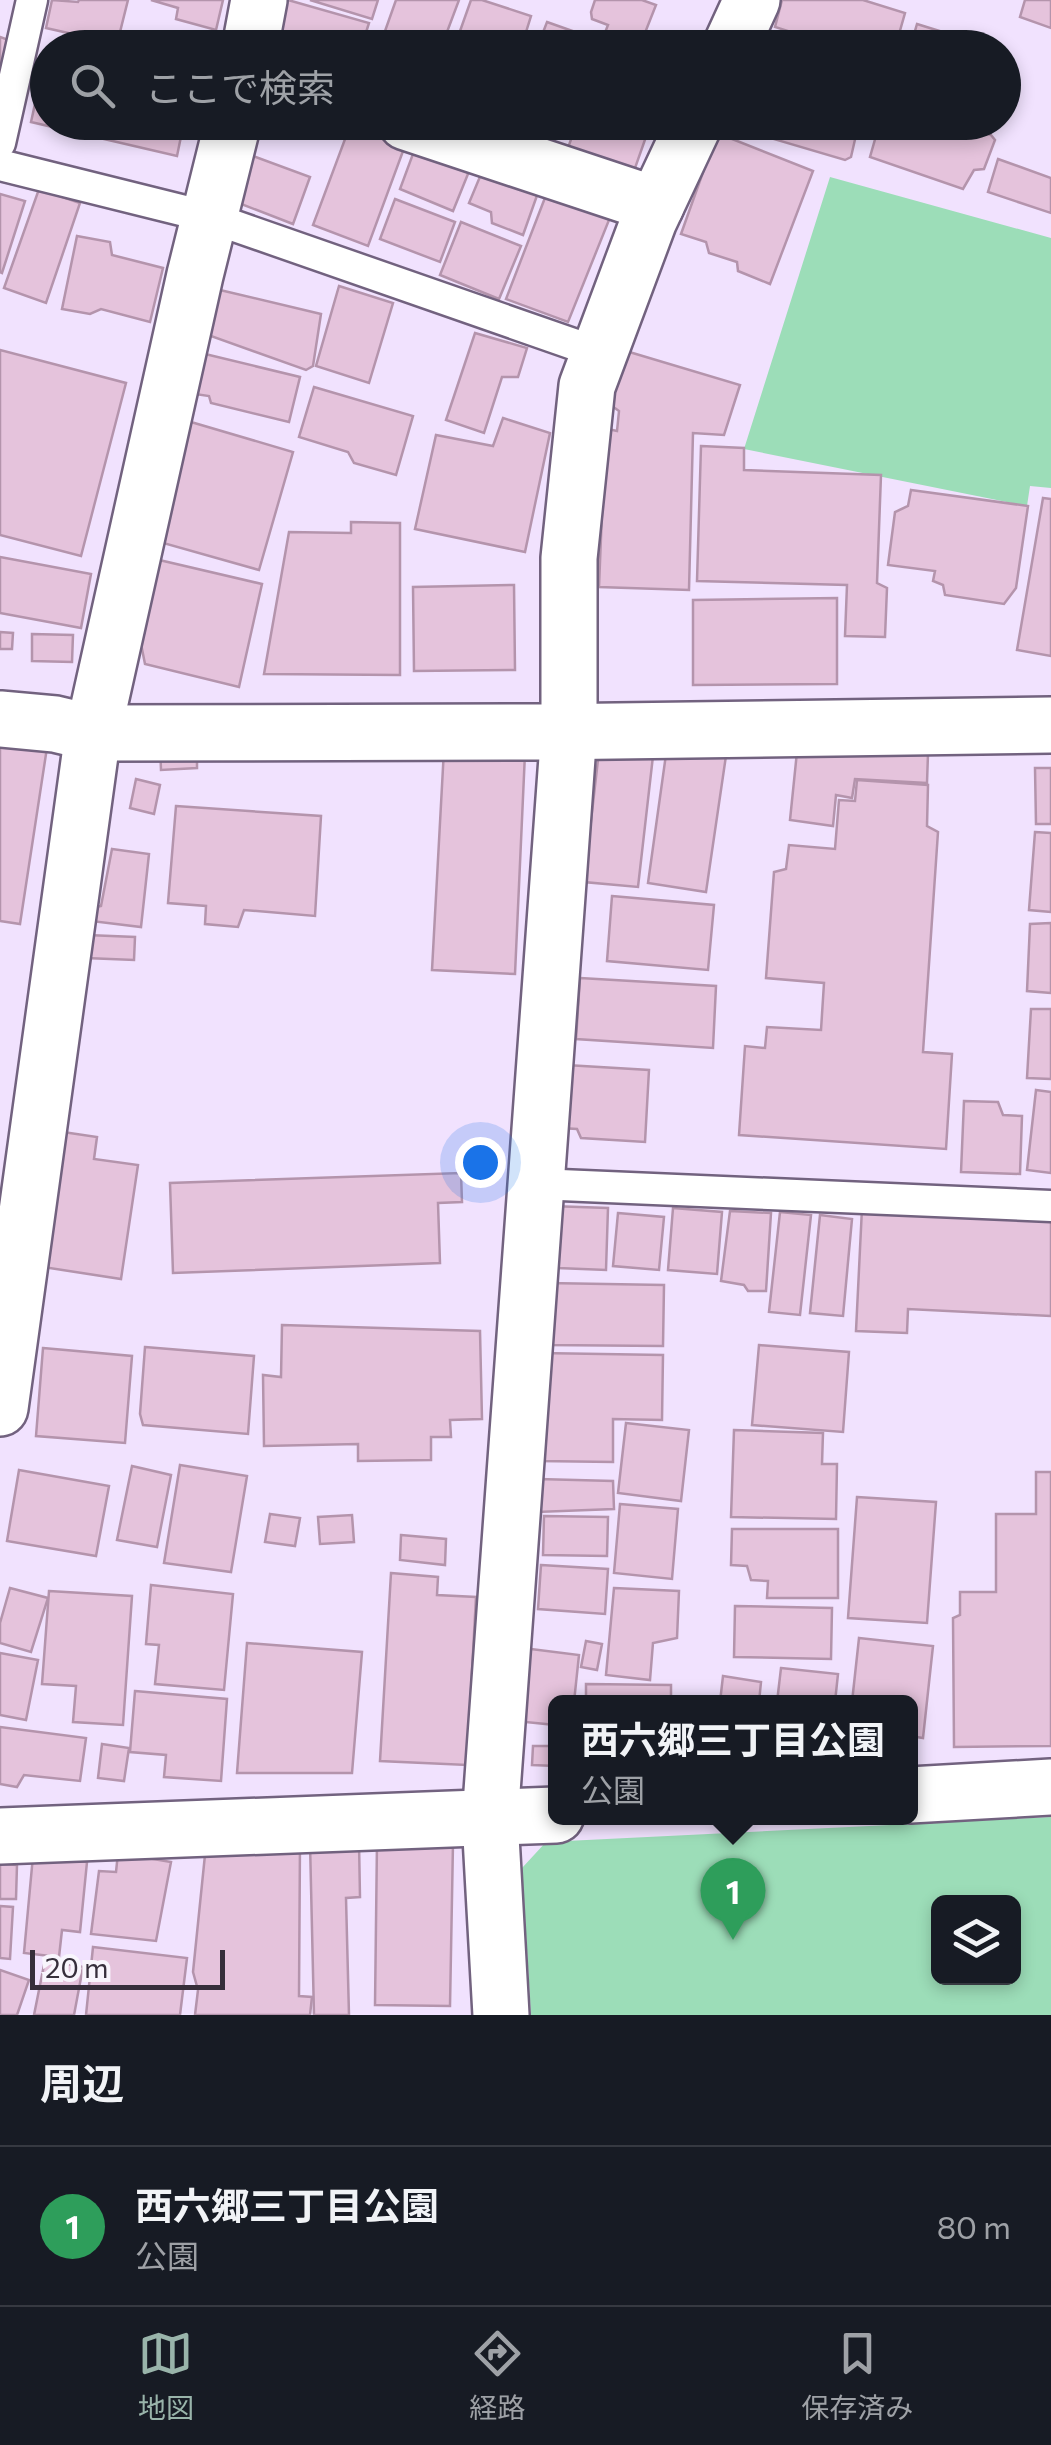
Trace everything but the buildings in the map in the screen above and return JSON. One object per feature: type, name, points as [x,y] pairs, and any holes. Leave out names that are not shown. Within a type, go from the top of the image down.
[{"type":"street","points":[[254,30],[260,0]]},
{"type":"street","points":[[738,30],[752,0]]},
{"type":"street","points":[[0,1408],[10,1252],[93,732],[228,140]]},
{"type":"street","points":[[461,140],[656,204]]},
{"type":"street","points":[[501,2015],[490,1819],[569,730],[569,558],[587,386],[656,204],[686,140]]},
{"type":"street","points":[[0,718],[93,732],[1051,725]]},
{"type":"street","points":[[918,1795],[1051,1787]]},
{"type":"street","points":[[0,1836],[548,1815]]},
{"type":"lane","points":[[0,143],[32,0]]},
{"type":"lane","points":[[0,164],[210,218],[600,353]]},
{"type":"lane","points":[[537,1184],[1051,1206]]},
{"type":"green space","points":[[830,177],[1051,238],[1051,488],[1030,486],[1027,506],[744,449]]},
{"type":"green space","points":[[1051,1817],[1051,2015],[531,2015],[522,1868],[546,1842]]},
{"type":"place","name":"西六郷三丁目公園","points":[[733,1940]]}]
